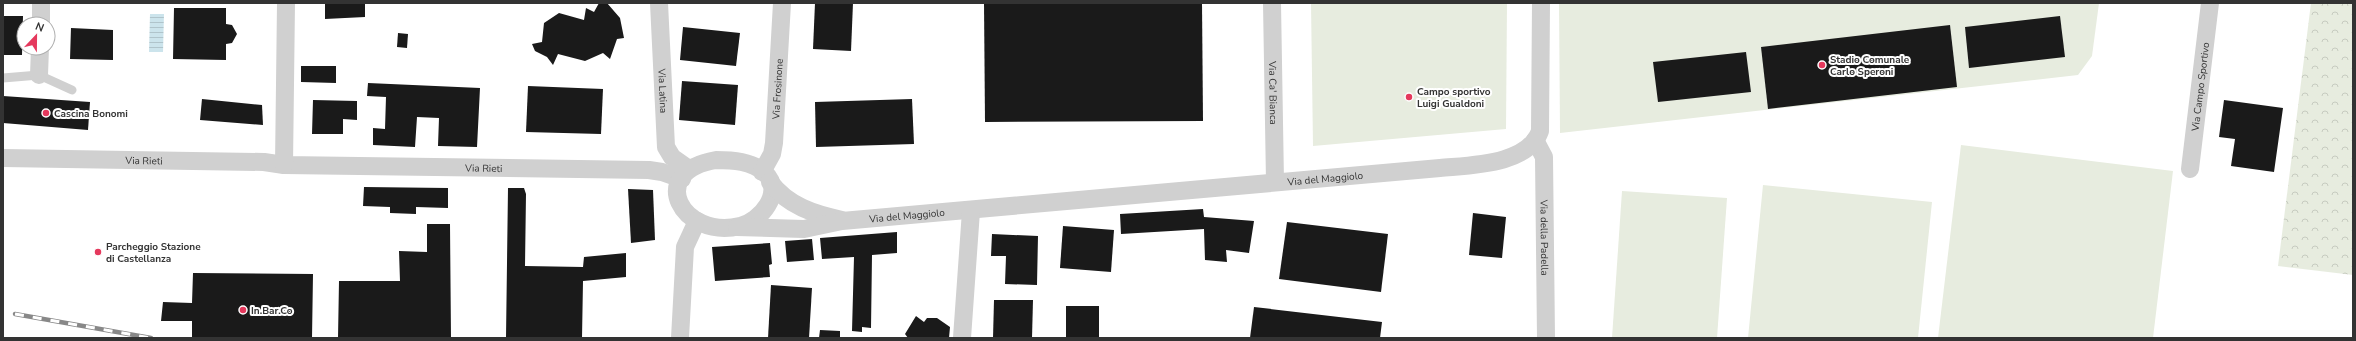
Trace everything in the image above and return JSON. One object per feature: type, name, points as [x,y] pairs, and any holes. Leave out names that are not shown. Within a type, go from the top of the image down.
[{"type":"street","points":[[41,16],[42,3]]},
{"type":"street","points":[[284,165],[286,3]]},
{"type":"street","name":"Via Latina","points":[[659,3],[666,147],[685,174]]},
{"type":"street","name":"Via Frosinone","points":[[766,177],[774,143],[782,3]]},
{"type":"street","name":"Via Ca' Bianca","points":[[1272,3],[1275,182]]},
{"type":"street","points":[[1535,140],[1540,131],[1542,3]]},
{"type":"street","name":"Via Campo Sportivo","points":[[2190,169],[2210,3]]},
{"type":"street","points":[[39,75],[40,56]]},
{"type":"street","name":"Via del Maggiolo","points":[[737,227],[804,229],[842,220],[971,211],[1479,164],[1518,154],[1535,140]]},
{"type":"street","name":"Via della Padella","points":[[1535,140],[1544,156],[1546,338]]},
{"type":"street","name":"Via Rieti","points":[[3,158],[264,162],[284,165],[649,170],[685,174]]},
{"type":"street","points":[[732,160],[744,163],[766,177],[771,195],[764,209],[754,220],[737,227],[710,227],[697,221],[684,212],[678,201],[677,189],[685,174],[708,162],[732,160]]},
{"type":"street","name":"Via del Maggiolo","points":[[766,177],[781,195],[799,207],[842,220]]},
{"type":"street","points":[[962,338],[971,211]]},
{"type":"street","points":[[680,331],[685,247],[697,221]]},
{"type":"lane","points":[[3,78],[39,75],[72,90]]},
{"type":"green space","name":"Campo sportivo Luigi Gualdoni","points":[[1311,3],[1507,3],[1506,129],[1313,146]]},
{"type":"green space","name":"Stadio Comunale Carlo Speroni","points":[[1559,3],[2099,3],[2092,56],[2078,75],[1560,133]]},
{"type":"green space","points":[[2311,3],[2353,3],[2353,275],[2278,266]]},
{"type":"green space","points":[[1961,145],[2173,171],[2153,338],[1938,338]]},
{"type":"green space","points":[[1763,185],[1932,202],[1918,338],[1748,338]]},
{"type":"green space","points":[[1622,191],[1727,198],[1717,338],[1612,338]]},
{"type":"water","points":[[150,14],[164,14],[163,52],[149,52]]},
{"type":"building","points":[[325,3],[365,3],[365,17],[325,19]]},
{"type":"building","points":[[599,3],[607,3],[620,18],[624,38],[617,39],[610,59],[603,53],[585,61],[558,54],[553,65],[547,57],[535,51],[532,44],[542,42],[544,23],[559,13],[584,20],[586,8],[594,12]]},
{"type":"building","points":[[815,3],[853,3],[851,51],[813,49]]},
{"type":"building","points":[[984,3],[1202,3],[1203,121],[985,122]]},
{"type":"building","points":[[174,8],[226,8],[226,24],[232,25],[237,34],[232,43],[226,44],[226,60],[173,59]]},
{"type":"building","points":[[3,16],[16,16],[16,55],[3,55]]},
{"type":"building","points":[[2060,16],[2065,57],[1969,68],[1965,27]]},
{"type":"building","points":[[1950,25],[1957,87],[1768,109],[1761,47]]},
{"type":"building","points":[[683,27],[740,33],[736,66],[680,60]]},
{"type":"building","points":[[71,28],[113,30],[113,60],[70,59]]},
{"type":"building","points":[[398,33],[408,34],[407,48],[397,47]]},
{"type":"building","points":[[1746,52],[1751,92],[1658,102],[1653,62]]},
{"type":"building","points":[[301,66],[336,66],[336,83],[301,82]]},
{"type":"building","points":[[682,81],[738,85],[735,125],[679,120]]},
{"type":"building","points":[[368,83],[480,88],[477,147],[438,146],[439,118],[417,117],[415,147],[373,145],[373,128],[385,129],[386,97],[367,96]]},
{"type":"building","points":[[528,86],[603,89],[601,134],[526,132]]},
{"type":"building","name":"Cascina Bonomi","points":[[3,96],[90,102],[88,130],[3,123]]},
{"type":"building","points":[[202,99],[262,105],[263,125],[200,120]]},
{"type":"building","points":[[912,99],[914,144],[816,147],[815,102]]},
{"type":"building","points":[[313,100],[357,101],[357,120],[343,119],[343,134],[312,134]]},
{"type":"building","points":[[2224,100],[2283,108],[2274,172],[2231,166],[2235,139],[2219,137]]},
{"type":"building","points":[[364,187],[448,188],[448,208],[416,207],[416,214],[390,213],[390,207],[363,206]]},
{"type":"building","points":[[508,188],[524,188],[526,194],[525,266],[583,267],[584,257],[626,253],[626,277],[583,281],[582,338],[506,338]]},
{"type":"building","points":[[628,189],[653,190],[655,240],[631,243]]},
{"type":"building","points":[[1203,209],[1204,217],[1254,221],[1249,253],[1226,250],[1227,262],[1205,260],[1204,229],[1121,234],[1120,214]]},
{"type":"building","points":[[1473,213],[1506,217],[1502,258],[1469,255]]},
{"type":"building","points":[[1287,222],[1388,234],[1381,292],[1279,279]]},
{"type":"building","points":[[427,224],[450,224],[451,338],[338,338],[339,281],[400,281],[399,251],[427,252]]},
{"type":"building","points":[[1063,226],[1114,230],[1111,272],[1060,268]]},
{"type":"building","points":[[897,232],[897,253],[872,255],[871,328],[862,327],[862,332],[852,331],[854,257],[822,259],[820,238]]},
{"type":"building","points":[[992,234],[1038,236],[1037,285],[1005,284],[1006,256],[991,256]]},
{"type":"building","points":[[812,239],[814,260],[787,262],[785,241]]},
{"type":"building","points":[[770,243],[772,264],[769,265],[770,277],[715,281],[712,247]]},
{"type":"building","points":[[193,273],[313,274],[312,338],[192,338],[192,321],[161,321],[163,302],[192,303]]},
{"type":"building","points":[[771,285],[812,288],[809,338],[768,338]]},
{"type":"building","points":[[994,300],[1033,300],[1032,338],[993,338]]},
{"type":"building","points":[[1066,306],[1099,306],[1099,338],[1066,338]]},
{"type":"building","points":[[1254,307],[1382,322],[1380,338],[1250,338]]},
{"type":"building","points":[[916,316],[924,322],[927,318],[937,318],[950,327],[949,338],[908,338],[905,334]]},
{"type":"building","points":[[820,330],[840,331],[840,338],[819,338]]},
{"type":"railway","points":[[15,314],[151,338]]},
{"type":"place","name":"Stadio Comunale Carlo Speroni","points":[[1822,65]]},
{"type":"place","name":"Campo sportivo Luigi Gualdoni","points":[[1409,97]]},
{"type":"place","name":"Cascina Bonomi","points":[[46,113]]},
{"type":"place","name":"Parcheggio Stazione di Castellanza","points":[[98,252]]},
{"type":"place","name":"In.Bar.Co","points":[[243,310]]}]
